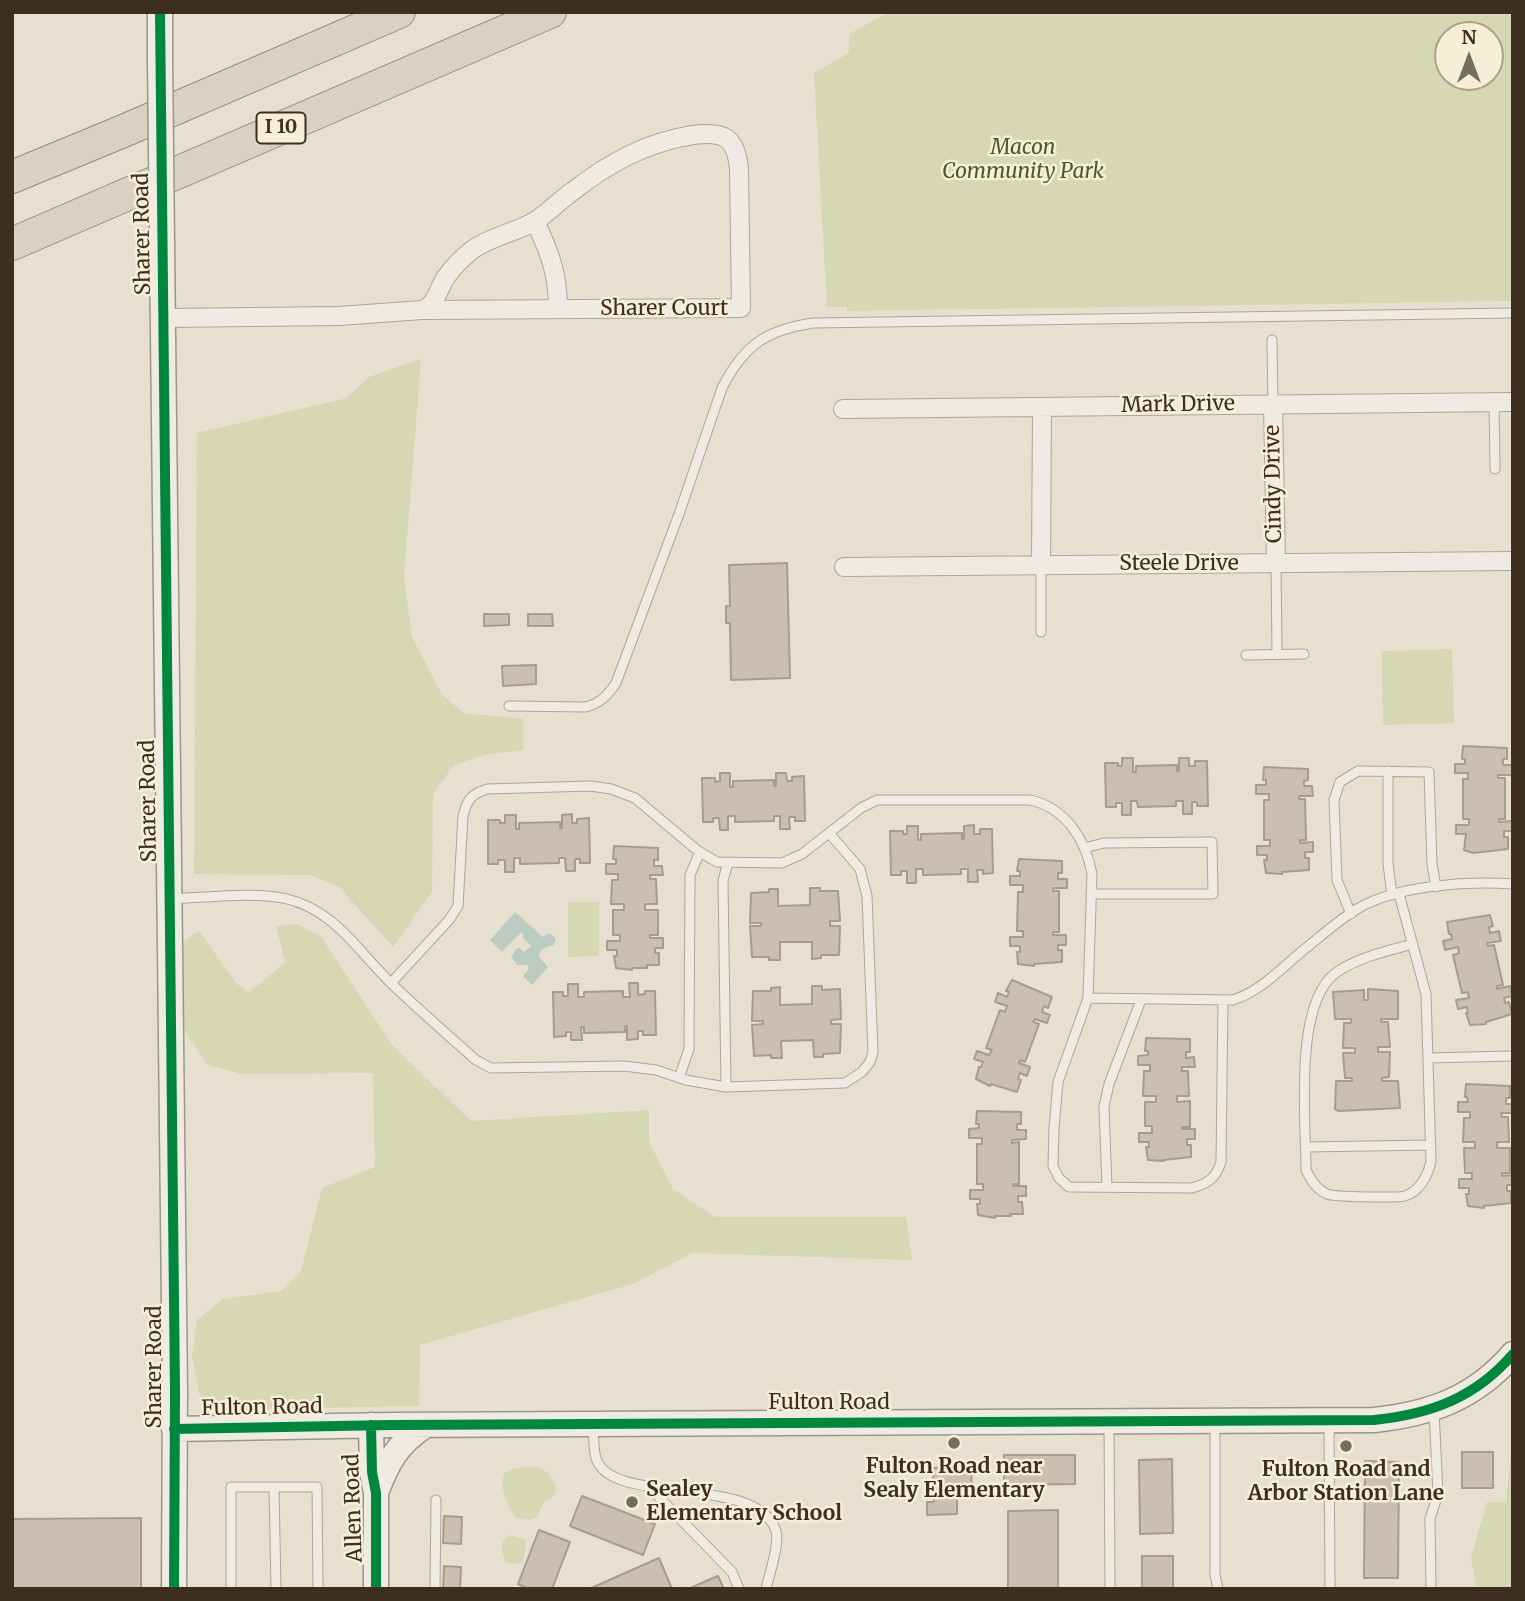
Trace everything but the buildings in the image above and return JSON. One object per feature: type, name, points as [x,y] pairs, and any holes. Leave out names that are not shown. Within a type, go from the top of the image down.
[{"type":"highway","points":[[12,177],[399,12]]},
{"type":"highway","name":"I 10","points":[[12,244],[550,12]]},
{"type":"street","name":"Sharer Road","points":[[160,12],[174,1589]]},
{"type":"street","name":"Sharer Court","points":[[164,318],[339,316],[422,310],[741,308],[739,169],[735,147],[730,140],[708,133],[684,136],[644,147],[596,174],[535,221],[501,234],[471,251],[446,277],[433,304],[422,310]]},
{"type":"street","points":[[535,221],[554,262],[558,309]]},
{"type":"street","name":"Mark Drive","points":[[843,409],[1513,402]]},
{"type":"street","name":"Cindy Drive","points":[[1273,404],[1276,564]]},
{"type":"street","points":[[1041,565],[1042,407]]},
{"type":"street","name":"Steele Drive","points":[[844,567],[1513,562]]},
{"type":"street","name":"Fulton Road","points":[[174,1429],[426,1425],[1329,1421],[1400,1417],[1434,1408],[1478,1387],[1513,1354]]},
{"type":"street","points":[[376,1493],[399,1446],[426,1425]]},
{"type":"street","name":"Allen Road","points":[[371,1426],[372,1472],[376,1493],[376,1589]]},
{"type":"lane","points":[[509,706],[585,706],[594,705],[608,695],[616,683],[670,540],[722,388],[746,351],[775,332],[813,323],[1513,313]]},
{"type":"lane","points":[[1272,340],[1273,404]]},
{"type":"lane","points":[[1494,402],[1495,469]]},
{"type":"lane","points":[[1276,564],[1277,654]]},
{"type":"lane","points":[[1041,565],[1041,632]]},
{"type":"lane","points":[[1246,654],[1304,654]]},
{"type":"lane","points":[[1351,914],[1338,880],[1334,800],[1340,782],[1358,771],[1429,772],[1432,864],[1436,887]]},
{"type":"lane","points":[[1388,771],[1388,864],[1396,894],[1412,944],[1426,994],[1431,1162],[1427,1176],[1418,1188],[1404,1196],[1329,1195],[1312,1184],[1306,1170],[1306,1047],[1310,1015],[1319,993],[1335,973],[1365,957],[1412,944]]},
{"type":"lane","points":[[391,983],[456,911],[463,816],[466,803],[473,793],[487,789],[591,786],[611,789],[635,798],[700,852],[717,862],[782,863],[802,854],[861,808],[877,800],[1030,800],[1046,804],[1060,815],[1076,832],[1088,855],[1092,874],[1088,998],[1058,1082],[1053,1166],[1059,1178],[1069,1187],[1192,1188],[1208,1184],[1217,1174],[1221,1162],[1223,1000]]},
{"type":"lane","points":[[169,899],[269,896],[312,907],[339,927],[391,983],[476,1060],[491,1068],[624,1066],[656,1070],[679,1078],[726,1087],[845,1083],[862,1072],[870,1062],[873,1052],[867,896],[860,869],[829,833]]},
{"type":"lane","points":[[1084,848],[1104,843],[1212,842],[1213,894],[1091,894]]},
{"type":"lane","points":[[679,1078],[689,1049],[690,875],[700,852]]},
{"type":"lane","points":[[726,1087],[723,881],[728,862]]},
{"type":"lane","points":[[1088,998],[1233,1000],[1249,995],[1269,982],[1301,952],[1351,914],[1396,894],[1458,883],[1513,884]]},
{"type":"lane","points":[[1107,1187],[1104,1107],[1109,1084],[1141,1000]]},
{"type":"lane","points":[[1428,1058],[1511,1056]]},
{"type":"lane","points":[[1306,1147],[1431,1144]]},
{"type":"lane","points":[[1431,1589],[1430,1519],[1438,1494],[1434,1408]]},
{"type":"lane","points":[[1109,1421],[1110,1589]]},
{"type":"lane","points":[[1215,1421],[1215,1575],[1218,1589]]},
{"type":"lane","points":[[1329,1421],[1330,1589]]},
{"type":"lane","points":[[593,1424],[596,1459],[606,1473],[623,1482],[730,1498],[753,1506],[775,1528],[777,1538],[766,1589]]},
{"type":"lane","points":[[648,1485],[732,1572],[739,1589]]},
{"type":"lane","points":[[231,1589],[231,1487],[317,1486],[318,1589]]},
{"type":"lane","points":[[274,1487],[276,1589]]},
{"type":"lane","points":[[435,1589],[436,1500]]},
{"type":"green space","name":"Macon Community Park","points":[[889,12],[1513,12],[1513,301],[847,311],[847,307],[827,307],[814,73],[849,53],[849,34]]},
{"type":"green space","points":[[421,359],[404,577],[412,637],[441,693],[463,713],[523,719],[523,750],[484,755],[454,765],[433,794],[432,892],[393,947],[339,887],[310,875],[194,874],[197,433],[347,398],[369,377]]},
{"type":"green space","points":[[1452,649],[1454,723],[1383,725],[1382,651]]},
{"type":"green space","points":[[568,902],[599,902],[599,956],[568,957]]},
{"type":"green space","points":[[298,924],[322,938],[392,1045],[471,1121],[649,1110],[649,1142],[673,1189],[715,1217],[906,1217],[912,1260],[692,1253],[633,1284],[420,1345],[419,1406],[203,1410],[192,1357],[197,1320],[223,1299],[281,1291],[301,1271],[322,1188],[375,1167],[373,1073],[241,1074],[208,1065],[182,1028],[182,942],[199,931],[237,984],[249,993],[285,962],[276,926]]},
{"type":"green space","points":[[1513,1432],[1513,1589],[1477,1589],[1471,1558],[1487,1502],[1506,1502]]},
{"type":"green space","points":[[530,1466],[548,1473],[554,1481],[556,1492],[551,1499],[545,1501],[536,1518],[529,1520],[516,1518],[502,1485],[504,1473]]},
{"type":"green space","points":[[510,1535],[527,1540],[523,1561],[518,1563],[505,1562],[503,1541]]},
{"type":"shaded area","points":[[515,912],[543,937],[549,933],[556,938],[554,945],[541,951],[539,957],[548,967],[532,985],[523,976],[528,965],[517,965],[511,957],[517,948],[524,952],[531,946],[522,937],[524,935],[521,932],[502,952],[490,940]]},
{"type":"cycle path","points":[[160,12],[175,1392],[174,1589]]},
{"type":"cycle path","points":[[174,1429],[392,1425],[1374,1420],[1414,1413],[1451,1401],[1483,1382],[1513,1354]]},
{"type":"cycle path","points":[[371,1425],[372,1472],[376,1493],[376,1589]]},
{"type":"place","name":"Fulton Road near Sealy Elementary","points":[[954,1443]]},
{"type":"place","name":"Fulton Road and Arbor Station Lane","points":[[1346,1446]]},
{"type":"place","name":"Sealey Elementary School","points":[[632,1502]]}]
